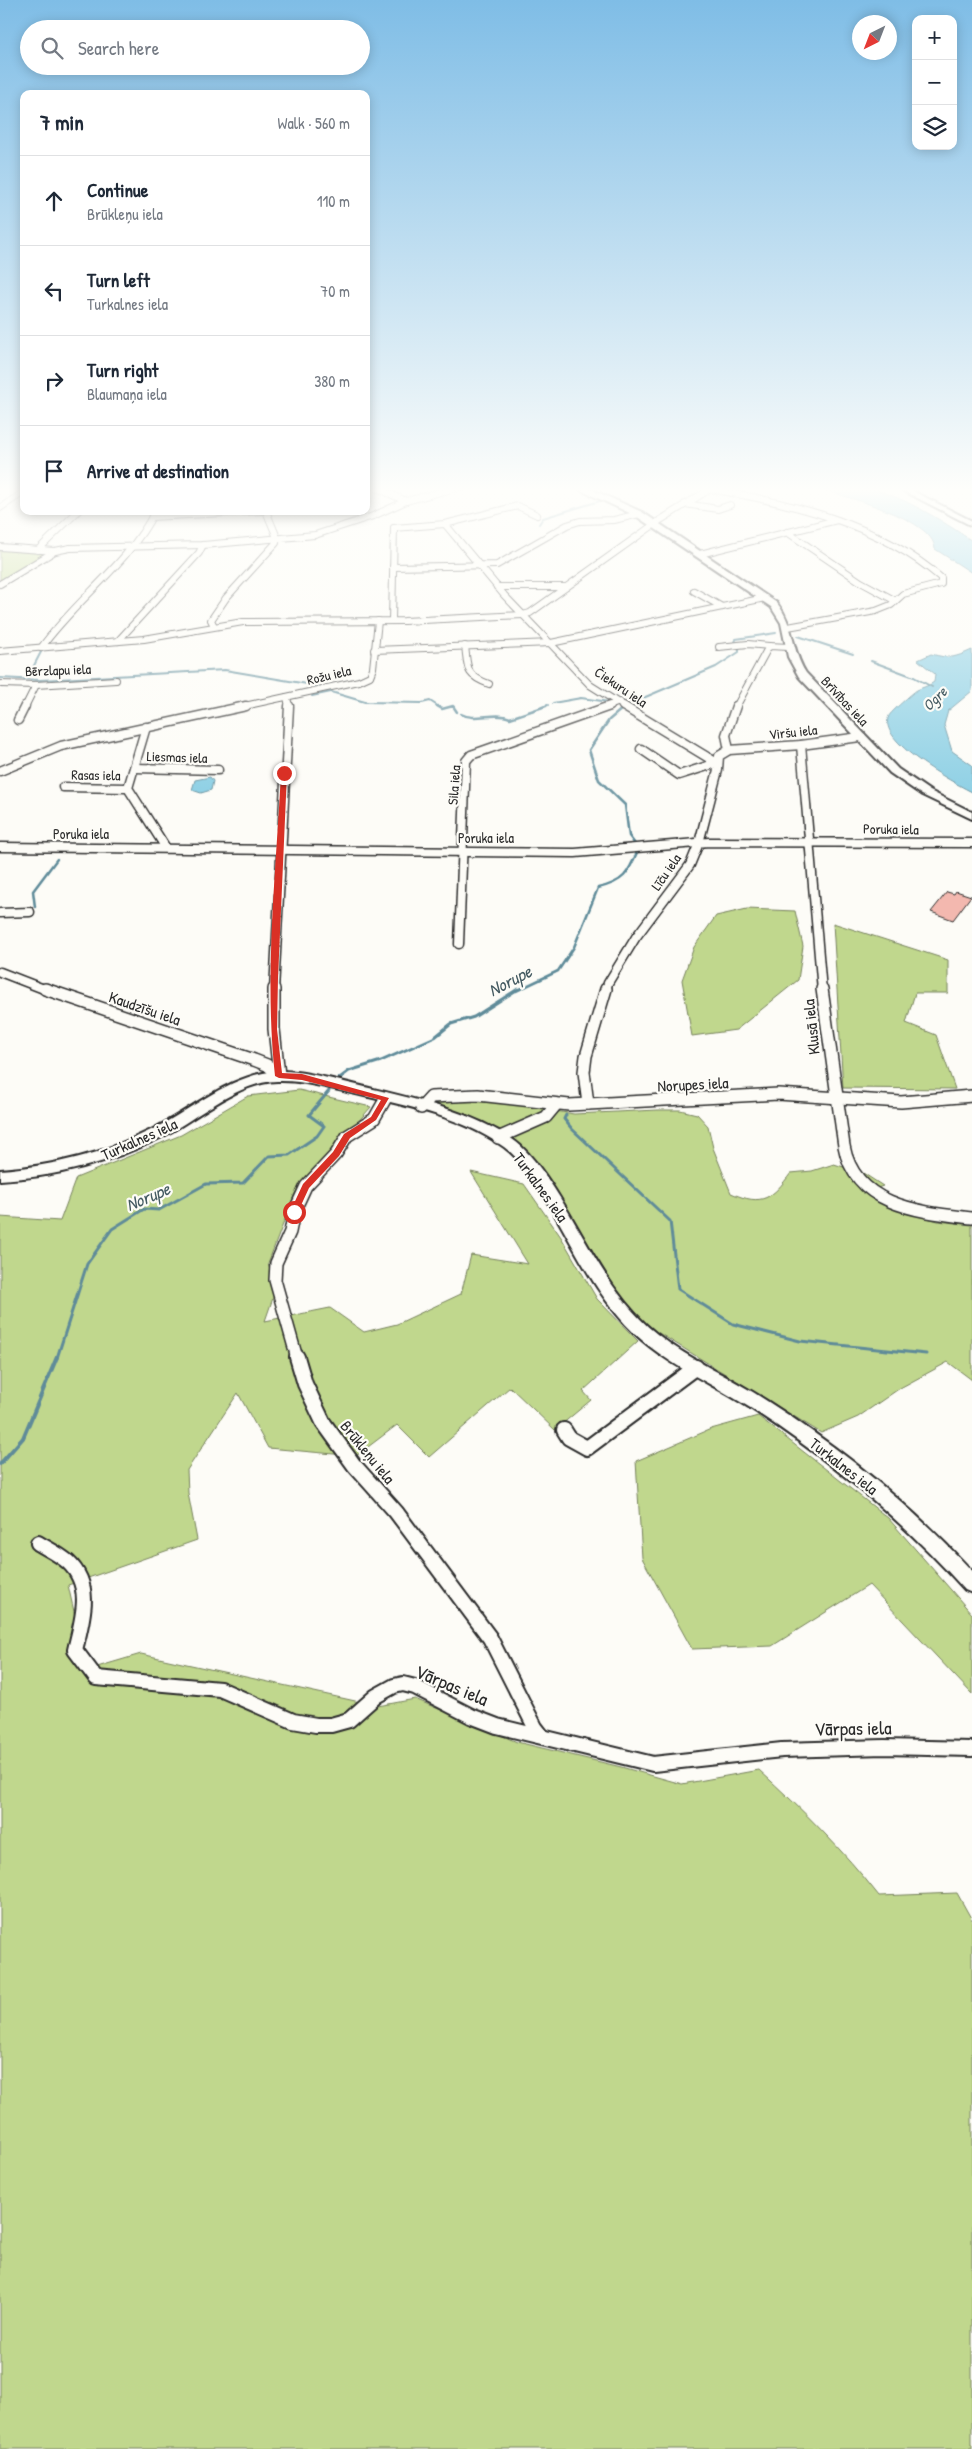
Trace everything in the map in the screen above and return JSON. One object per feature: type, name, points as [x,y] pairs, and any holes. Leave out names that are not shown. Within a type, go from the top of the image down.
[{"type":"main road","points":[[768,601],[783,616],[788,627]]},
{"type":"main road","name":"Brīvības iela","points":[[788,627],[792,659],[802,675],[860,737],[904,780],[953,808],[972,816]]},
{"type":"main road","name":"Turkalnes iela","points":[[0,1175],[44,1171],[95,1159],[158,1133],[250,1082],[279,1076],[302,1077],[459,1119],[510,1145],[531,1167],[614,1298],[635,1324],[651,1339],[760,1404],[859,1476],[919,1526],[972,1584]]},
{"type":"street","points":[[41,648],[54,630],[84,601]]},
{"type":"street","points":[[118,641],[154,601]]},
{"type":"street","points":[[214,626],[211,620],[224,601]]},
{"type":"street","points":[[392,601],[392,621]]},
{"type":"street","name":"Čiekuru iela","points":[[511,601],[590,685],[717,763]]},
{"type":"street","points":[[0,651],[154,638],[214,626],[259,621],[392,621],[524,615],[546,601]]},
{"type":"street","points":[[714,601],[722,607]]},
{"type":"street","points":[[374,650],[551,643],[749,601]]},
{"type":"street","points":[[788,627],[797,627],[835,617],[876,611],[890,605],[893,601]]},
{"type":"street","name":"Rožu iela","points":[[0,771],[60,746],[365,679],[370,676],[373,668],[378,621]]},
{"type":"street","points":[[719,647],[748,644],[789,647]]},
{"type":"street","points":[[465,646],[468,672],[475,679],[489,684]]},
{"type":"street","points":[[641,748],[679,775],[717,763],[719,756],[729,750],[726,735],[735,708],[769,646]]},
{"type":"street","name":"Bērzlapu iela","points":[[0,684],[36,685],[116,680]]},
{"type":"street","points":[[18,720],[36,685]]},
{"type":"street","points":[[279,1076],[274,1029],[274,1004],[276,923],[282,850],[289,702],[287,696]]},
{"type":"street","name":"Sila iela","points":[[459,944],[466,762],[472,755],[620,702]]},
{"type":"street","points":[[146,727],[128,788],[166,848]]},
{"type":"street","name":"Viršu iela","points":[[729,750],[801,745],[860,737]]},
{"type":"street","name":"Klusā iela","points":[[801,745],[823,1011],[834,1098],[847,1161],[855,1176],[866,1188],[898,1206],[918,1212],[972,1218]]},
{"type":"street","name":"Līču iela","points":[[588,1104],[584,1072],[586,1056],[608,983],[636,936],[690,865],[699,843],[718,770],[717,763]]},
{"type":"street","name":"Liesmas iela","points":[[135,768],[218,770]]},
{"type":"street","name":"Rasas iela","points":[[63,787],[128,788]]},
{"type":"street","name":"Poruka iela","points":[[0,847],[575,852],[699,843],[972,843]]},
{"type":"street","points":[[0,913],[30,912]]},
{"type":"street","name":"Kaudzīšu iela","points":[[0,972],[55,993],[268,1065],[279,1076]]},
{"type":"street","name":"Norupes iela","points":[[421,1108],[431,1098],[440,1096],[511,1098],[556,1105],[778,1094],[901,1102],[972,1096]]},
{"type":"street","name":"Brūkleņu iela","points":[[386,1098],[374,1118],[347,1136],[336,1154],[306,1186],[294,1212],[290,1232],[279,1252],[275,1280],[305,1384],[323,1422],[354,1465],[373,1484],[396,1512],[490,1638],[535,1727],[542,1736]]},
{"type":"street","points":[[498,1138],[546,1117],[556,1105]]},
{"type":"street","points":[[564,1430],[569,1438],[587,1448],[696,1367]]},
{"type":"street","name":"Vārpas iela","points":[[38,1543],[69,1563],[84,1586],[84,1612],[75,1650],[96,1678],[220,1689],[293,1720],[316,1725],[331,1725],[349,1720],[376,1696],[394,1686],[403,1684],[415,1687],[471,1716],[497,1726],[653,1764],[695,1761],[750,1752],[884,1747],[972,1749]]},
{"type":"green space","points":[[747,909],[795,911],[803,946],[798,980],[736,1030],[692,1036],[682,980],[694,947],[716,916]]},
{"type":"green space","points":[[833,923],[948,960],[948,993],[915,993],[906,1023],[936,1035],[955,1089],[843,1088]]},
{"type":"green space","points":[[299,1090],[371,1107],[295,1193],[268,1263],[276,1289],[265,1321],[330,1308],[364,1332],[397,1324],[461,1294],[471,1255],[528,1264],[471,1172],[524,1184],[561,1237],[597,1299],[638,1341],[583,1391],[591,1400],[555,1430],[510,1387],[429,1457],[397,1425],[356,1456],[268,1448],[238,1393],[187,1470],[188,1493],[197,1540],[68,1585],[87,1670],[141,1654],[378,1706],[415,1699],[517,1742],[682,1784],[759,1770],[822,1831],[879,1896],[957,1893],[972,1920],[972,2449],[0,2449],[0,1217],[60,1221],[76,1178],[181,1135],[248,1096]]},
{"type":"green space","points":[[396,1098],[505,1103],[574,1114],[680,1110],[697,1114],[708,1126],[713,1148],[731,1193],[751,1199],[766,1198],[778,1189],[791,1173],[812,1171],[834,1164],[863,1173],[883,1186],[871,1190],[899,1206],[891,1208],[938,1221],[972,1225],[972,1380],[948,1362],[900,1388],[858,1417],[821,1433],[649,1327],[613,1290],[521,1151],[468,1119]]},
{"type":"green space","points":[[758,1416],[888,1518],[972,1614],[972,1694],[869,1585],[772,1646],[692,1649],[642,1558],[636,1461],[711,1429]]},
{"type":"water","name":"Ogre","points":[[972,650],[972,691],[948,711],[944,725],[952,751],[972,765],[972,792],[934,771],[905,749],[894,737],[888,726],[889,716],[897,707],[919,689],[934,682],[935,674],[918,660],[931,654],[952,657]]},
{"type":"water","points":[[210,777],[213,781],[211,790],[201,793],[192,790],[195,780]]},
{"type":"building","points":[[956,891],[971,896],[953,920],[931,912],[947,892],[954,894]]},
{"type":"waterway","name":"Norupe","points":[[735,643],[736,639],[776,633]]},
{"type":"waterway","name":"Norupe","points":[[798,636],[853,654]]},
{"type":"waterway","name":"Norupe","points":[[629,704],[716,667],[739,652],[739,646]]},
{"type":"waterway","points":[[27,679],[41,652]]},
{"type":"waterway","name":"Norupe","points":[[871,661],[914,677],[932,687]]},
{"type":"waterway","points":[[0,678],[40,680],[225,670],[319,686]]},
{"type":"waterway","points":[[312,696],[331,692],[365,702],[422,703],[430,701],[439,707]]},
{"type":"waterway","points":[[553,703],[581,698],[609,702]]},
{"type":"waterway","points":[[542,707],[548,705]]},
{"type":"waterway","points":[[437,706],[442,709],[449,707]]},
{"type":"waterway","points":[[461,714],[472,717],[504,716],[510,718],[546,706]]},
{"type":"waterway","points":[[449,707],[454,707]]},
{"type":"waterway","points":[[449,707],[454,707]]},
{"type":"waterway","points":[[454,707],[457,712]]},
{"type":"waterway","name":"Norupe","points":[[623,708],[609,720],[589,750],[599,780],[625,805],[629,836],[635,844]]},
{"type":"waterway","name":"Norupe","points":[[516,991],[558,971],[574,947],[598,888],[614,883],[624,876],[638,850]]},
{"type":"waterway","points":[[35,907],[33,891],[57,859]]},
{"type":"waterway","name":"Norupe","points":[[337,1080],[349,1071],[381,1061],[435,1037],[451,1024],[474,1017],[518,989]]},
{"type":"waterway","name":"Norupe","points":[[57,1358],[87,1264],[112,1229],[144,1209],[159,1210],[206,1184],[243,1183],[269,1156],[289,1155],[317,1136],[324,1126],[309,1115],[329,1091]]},
{"type":"waterway","points":[[566,1115],[564,1119],[572,1129],[670,1221],[678,1289],[733,1324],[800,1341],[926,1354]]},
{"type":"waterway","name":"Norupe","points":[[0,1464],[23,1438],[57,1357]]},
{"type":"route","points":[[284,773],[282,850],[274,978],[274,1029],[276,1064],[279,1076],[302,1077],[386,1098],[374,1118],[347,1136],[336,1154],[306,1186],[294,1212]]}]
